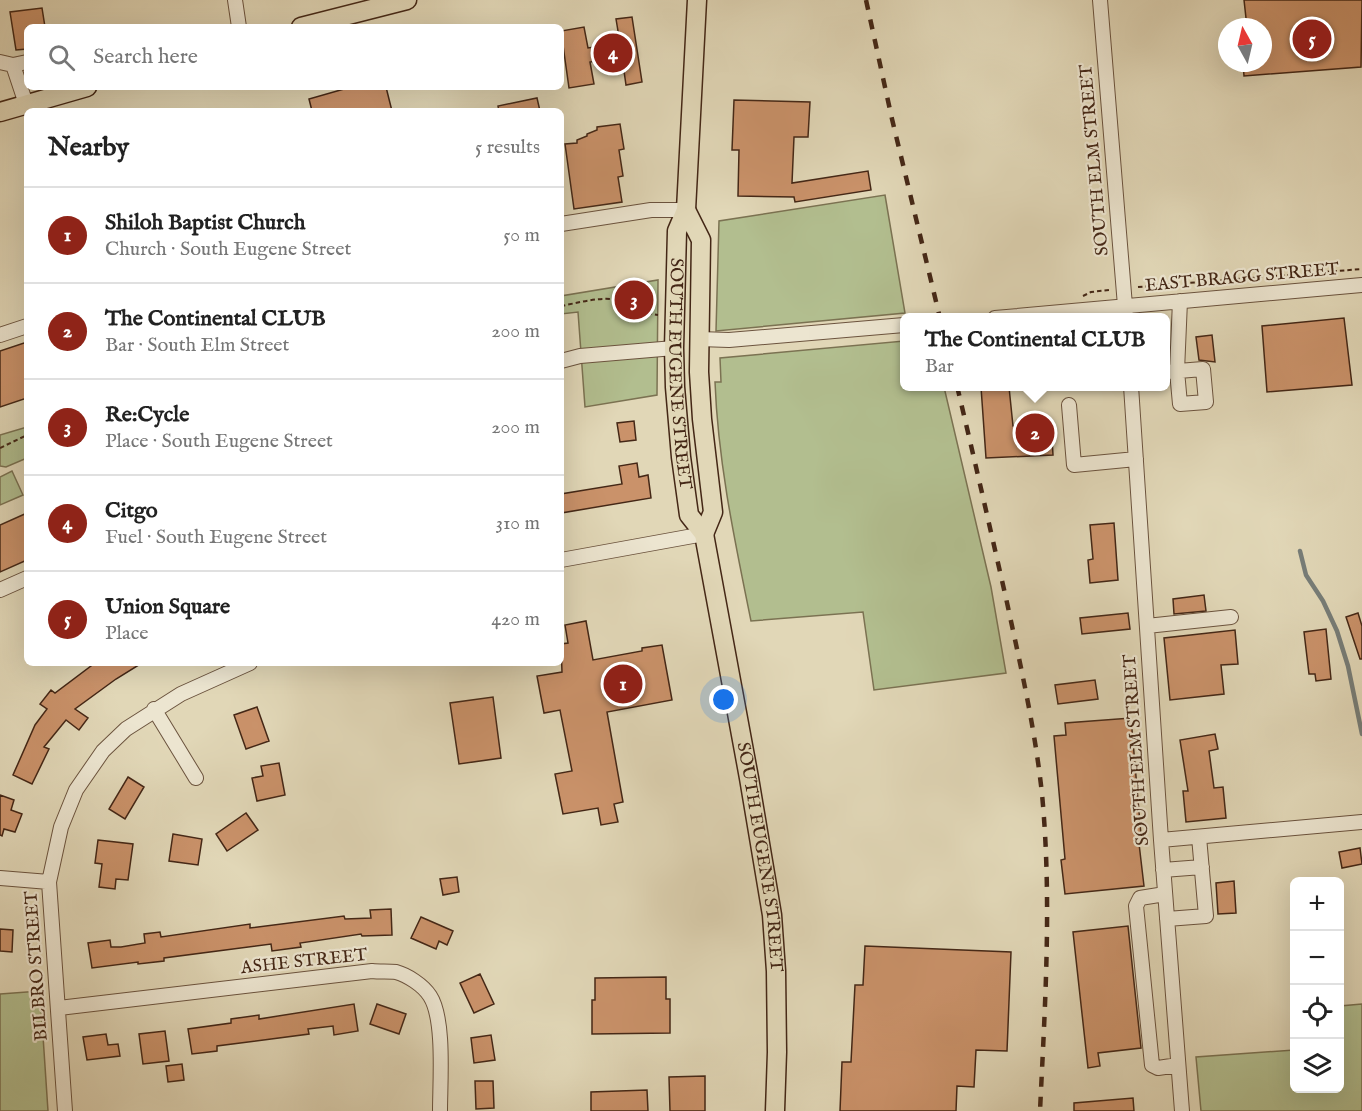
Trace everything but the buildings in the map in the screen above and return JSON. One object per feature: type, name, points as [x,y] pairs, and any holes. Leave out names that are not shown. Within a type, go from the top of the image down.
[{"type":"main road","points":[[313,24],[407,0]]},
{"type":"main road","name":"SOUTH EUGENE STREET","points":[[697,0],[686,210],[677,231],[674,348],[677,420],[689,515],[704,534],[772,915],[776,971],[775,1111]]},
{"type":"main road","points":[[0,112],[54,92]]},
{"type":"main road","name":"SOUTH EUGENE STREET","points":[[686,210],[701,240],[699,339],[702,419],[713,512],[704,534]]},
{"type":"street","points":[[235,0],[239,24]]},
{"type":"street","name":"SOUTH ELM STREET","points":[[1100,0],[1126,312]]},
{"type":"street","points":[[14,63],[26,104]]},
{"type":"street","points":[[564,224],[651,210],[686,210]]},
{"type":"street","name":"EAST BRAGG STREET","points":[[1048,313],[1126,312],[1180,301],[1362,285]]},
{"type":"street","points":[[1171,371],[1180,301]]},
{"type":"street","points":[[699,339],[729,340],[900,325]]},
{"type":"street","points":[[0,335],[24,327]]},
{"type":"street","points":[[564,360],[674,348]]},
{"type":"street","name":"SOUTH ELM STREET","points":[[1131,391],[1163,870],[1182,1111]]},
{"type":"street","points":[[1070,405],[1074,465],[1136,459]]},
{"type":"street","points":[[564,559],[704,534]]},
{"type":"street","points":[[0,590],[24,579]]},
{"type":"street","points":[[1147,626],[1231,617]]},
{"type":"street","name":"BILBRO STREET","points":[[65,1111],[49,882],[61,827],[76,790],[103,751],[126,729],[154,709],[181,694],[243,666]]},
{"type":"street","points":[[154,709],[196,778]]},
{"type":"street","points":[[1161,840],[1362,822]]},
{"type":"street","points":[[1167,919],[1206,916],[1199,837]]},
{"type":"street","points":[[1163,870],[1202,867]]},
{"type":"street","points":[[0,878],[49,882]]},
{"type":"street","points":[[1165,894],[1140,898],[1136,906],[1152,1065],[1158,1068],[1178,1065]]},
{"type":"street","name":"ASHE STREET","points":[[59,1008],[372,971],[397,972],[417,982],[429,994],[436,1010],[440,1059],[440,1111]]},
{"type":"path","points":[[1059,312],[1070,308],[1088,292],[1362,269]]},
{"type":"path","points":[[564,306],[608,299],[623,302],[650,314],[675,315]]},
{"type":"path","points":[[0,448],[24,436]]},
{"type":"green space","points":[[885,195],[905,313],[716,331],[719,221]]},
{"type":"green space","points":[[658,280],[657,395],[585,407],[578,312],[564,314],[564,296]]},
{"type":"green space","points":[[900,341],[900,391],[945,391],[991,587],[1006,673],[874,690],[863,612],[751,621],[723,472],[715,382],[721,382],[720,358]]},
{"type":"green space","points":[[24,428],[24,459],[6,467],[0,466],[0,435]]},
{"type":"green space","points":[[12,471],[23,495],[0,505],[0,477]]},
{"type":"green space","points":[[40,991],[48,1111],[0,1111],[0,994]]},
{"type":"green space","points":[[1362,1004],[1362,1111],[1201,1111],[1196,1057],[1290,1050],[1290,1093],[1344,1093],[1344,1006]]},
{"type":"waterway","points":[[1300,551],[1306,575],[1323,601],[1337,631],[1348,666],[1362,734]]},
{"type":"railway","points":[[866,0],[939,313]]},
{"type":"railway","points":[[958,391],[1022,671],[1042,794],[1047,913],[1040,1111]]},
{"type":"place","name":"Union Square","points":[[1312,39]]},
{"type":"place","name":"Citgo","points":[[613,53]]},
{"type":"place","name":"Re:Cycle","points":[[634,300]]},
{"type":"place","name":"The Continental CLUB","points":[[1035,433]]},
{"type":"place","name":"Shiloh Baptist Church","points":[[623,684]]}]
